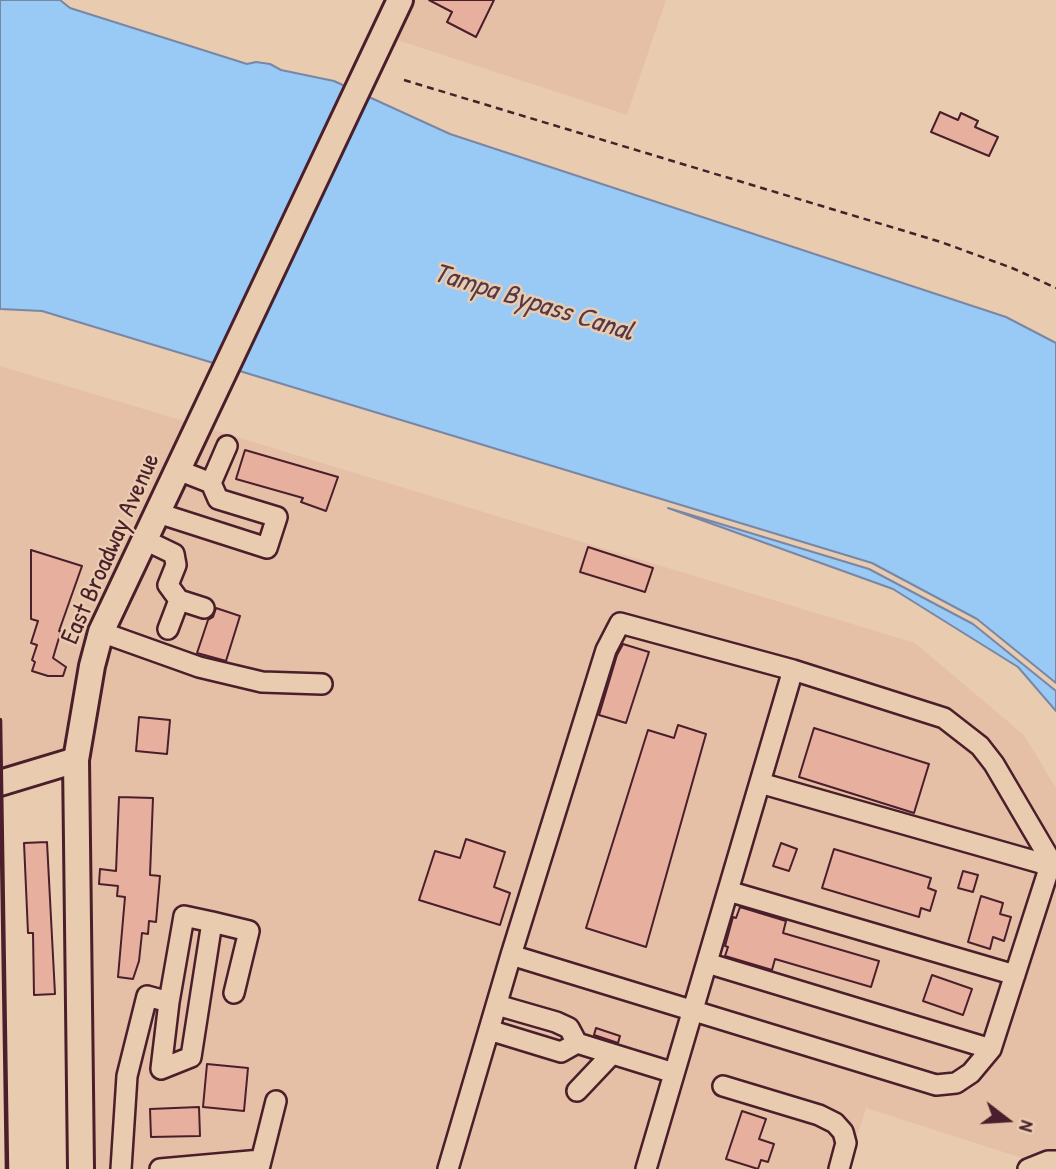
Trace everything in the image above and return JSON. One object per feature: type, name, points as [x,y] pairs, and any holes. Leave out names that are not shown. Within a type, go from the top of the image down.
[{"type":"main road","name":"East Broadway Avenue","points":[[81,1169],[76,760],[92,666],[101,632],[400,0]]},
{"type":"main road","points":[[0,783],[76,760]]},
{"type":"lane","points":[[211,483],[227,446]]},
{"type":"lane","points":[[158,513],[267,548],[277,517],[218,499],[211,483],[178,470]]},
{"type":"lane","points":[[145,540],[174,554],[176,565],[168,585],[179,600],[204,608]]},
{"type":"lane","points":[[168,629],[179,600]]},
{"type":"lane","points":[[447,1169],[511,955],[606,650],[620,623],[793,670],[944,718],[981,746],[1048,856],[1047,875],[991,1049],[971,1073],[956,1083],[936,1084],[511,955]]},
{"type":"lane","points":[[101,632],[212,670],[262,682],[322,684]]},
{"type":"lane","points":[[646,1169],[793,670]]},
{"type":"lane","points":[[760,783],[1048,865]]},
{"type":"lane","points":[[728,891],[1015,975]]},
{"type":"lane","points":[[212,922],[191,1057],[160,1069],[184,916],[212,922],[249,932],[233,993]]},
{"type":"lane","points":[[707,963],[991,1049]]},
{"type":"lane","points":[[121,1169],[127,1076],[147,996],[169,1002]]},
{"type":"lane","points":[[497,1004],[556,1021],[569,1028],[577,1043],[674,1073]]},
{"type":"lane","points":[[489,1030],[561,1052],[577,1043]]},
{"type":"lane","points":[[577,1091],[612,1054]]},
{"type":"lane","points":[[723,1086],[819,1115],[835,1123],[843,1132],[846,1143],[839,1169]]},
{"type":"lane","points":[[160,1169],[260,1165],[276,1101]]},
{"type":"lane","points":[[1028,1169],[1048,1161],[1056,1161]]},
{"type":"path","points":[[404,80],[941,242],[1012,268],[1056,288]]},
{"type":"shaded area","points":[[409,0],[666,0],[627,115],[391,38]]},
{"type":"shaded area","points":[[0,366],[191,423],[69,752],[0,775]]},
{"type":"shaded area","points":[[207,428],[915,643],[1024,735],[1056,788],[1056,1169],[866,1108],[847,1169],[89,1169],[87,764],[109,635]]},
{"type":"water","name":"Tampa Bypass Canal","points":[[0,0],[60,0],[70,8],[247,64],[270,64],[281,70],[334,81],[450,134],[1006,317],[1056,343],[1056,683],[977,619],[872,563],[42,311],[0,309]]},
{"type":"water","points":[[668,508],[869,569],[973,624],[1056,691],[1056,711],[1018,667],[893,589]]},
{"type":"building","points":[[429,0],[494,0],[476,37],[447,22],[452,12]]},
{"type":"building","points":[[940,112],[958,120],[961,113],[978,121],[975,127],[998,137],[989,156],[931,132]]},
{"type":"building","points":[[245,450],[338,477],[326,511],[301,502],[303,498],[236,479]]},
{"type":"building","points":[[588,547],[653,568],[645,592],[580,572]]},
{"type":"building","points":[[31,550],[82,566],[59,631],[53,658],[66,667],[63,676],[48,676],[32,671],[37,645],[31,643],[38,621],[31,619]]},
{"type":"building","points":[[216,608],[240,616],[226,661],[197,653],[208,620],[213,617]]},
{"type":"building","points":[[623,644],[649,652],[626,723],[599,715],[617,655]]},
{"type":"building","points":[[139,717],[170,720],[167,754],[136,751]]},
{"type":"building","points":[[678,725],[706,734],[646,947],[586,928],[648,730],[674,738]]},
{"type":"building","points":[[814,728],[929,764],[914,813],[799,777]]},
{"type":"building","points":[[119,797],[153,798],[150,875],[160,876],[156,922],[149,921],[148,934],[142,933],[139,961],[133,979],[118,977],[125,897],[117,896],[118,886],[99,884],[100,869],[116,871]]},
{"type":"building","points":[[466,839],[505,852],[494,887],[510,893],[500,925],[419,900],[435,851],[460,858]]},
{"type":"building","points":[[47,842],[55,994],[34,995],[33,933],[28,933],[24,843]]},
{"type":"building","points":[[781,843],[797,849],[789,871],[773,866]]},
{"type":"building","points":[[834,849],[931,878],[928,888],[936,891],[930,911],[921,908],[919,917],[822,888]]},
{"type":"building","points":[[963,871],[978,875],[973,892],[958,888]]},
{"type":"building","points":[[981,896],[1003,903],[1000,914],[1011,917],[1004,941],[993,937],[990,949],[968,942]]},
{"type":"building","points":[[740,907],[786,921],[783,933],[879,961],[871,987],[775,959],[772,970],[725,956],[733,917],[736,918]]},
{"type":"building","points":[[932,975],[972,989],[963,1015],[923,1001]]},
{"type":"building","points":[[596,1028],[620,1036],[618,1043],[594,1035]]},
{"type":"building","points":[[207,1064],[248,1068],[244,1111],[203,1107]]},
{"type":"building","points":[[199,1107],[200,1136],[151,1137],[150,1109]]},
{"type":"building","points":[[742,1111],[766,1119],[759,1139],[774,1144],[768,1162],[761,1160],[758,1169],[726,1159]]},
{"type":"railway","points":[[0,720],[7,1169]]}]
